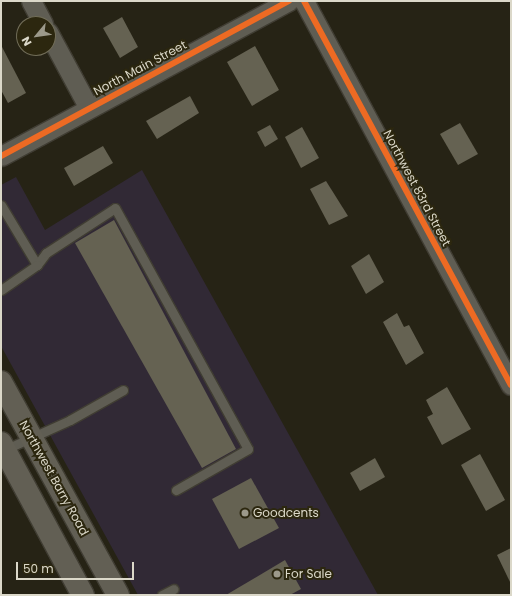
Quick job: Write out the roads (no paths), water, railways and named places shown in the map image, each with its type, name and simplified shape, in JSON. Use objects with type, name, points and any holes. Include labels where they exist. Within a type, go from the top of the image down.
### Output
[{"type":"main road","name":"Northwest Barry Road","points":[[1,382],[118,595]]},
{"type":"main road","points":[[2,448],[82,595]]},
{"type":"street","points":[[31,1],[39,16]]},
{"type":"street","name":"North Main Street","points":[[1,156],[289,1]]},
{"type":"street","name":"Northwest 83rd Street","points":[[304,1],[511,385]]},
{"type":"street","points":[[56,47],[89,108]]},
{"type":"lane","points":[[1,205],[37,265]]},
{"type":"lane","points":[[1,290],[37,265],[46,253],[115,208],[248,450],[176,490]]},
{"type":"lane","points":[[2,448],[32,437],[70,420],[122,390]]},
{"type":"lane","points":[[162,595],[174,589]]},
{"type":"place","name":"Goodcents","points":[[245,513]]},
{"type":"place","name":"For Sale","points":[[277,574]]}]
